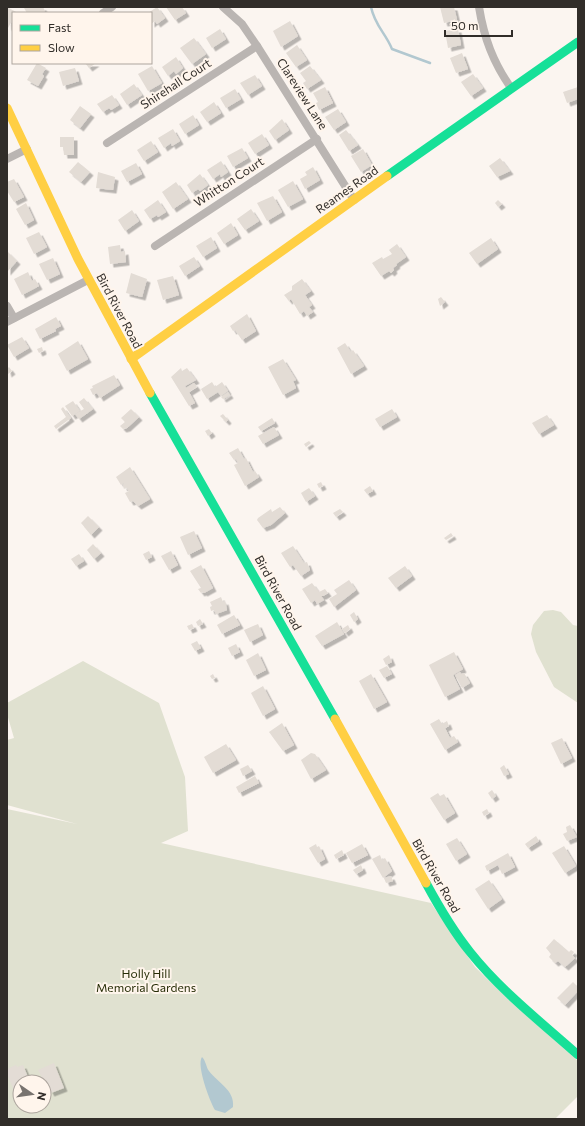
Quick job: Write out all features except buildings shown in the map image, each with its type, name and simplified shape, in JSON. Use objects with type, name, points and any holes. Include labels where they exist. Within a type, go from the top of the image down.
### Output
[{"type":"street","name":"Clareview Lane","points":[[223,7],[242,24],[257,46],[317,139],[354,200]]},
{"type":"street","points":[[479,7],[487,44],[494,62],[510,88]]},
{"type":"street","name":"Reames Road","points":[[131,358],[510,88],[578,42]]},
{"type":"street","name":"Shirehall Court","points":[[107,143],[257,46]]},
{"type":"street","name":"Bird River Road","points":[[7,108],[88,280],[262,588],[394,828],[453,930],[472,955],[500,984],[578,1055]]},
{"type":"street","name":"Whitton Court","points":[[155,246],[317,139]]},
{"type":"street","points":[[7,159],[27,150]]},
{"type":"street","points":[[7,306],[10,320],[88,280]]},
{"type":"green space","points":[[553,610],[561,612],[573,625],[578,626],[578,703],[554,687],[536,652],[531,634],[533,625],[544,611]]},
{"type":"green space","name":"Holly Hill Memorial Gardens","points":[[83,661],[159,703],[185,777],[188,831],[161,843],[431,903],[475,967],[512,1003],[578,1061],[578,1096],[555,1119],[7,1119],[7,809],[77,824],[7,805],[7,740],[14,738],[7,714],[7,703]]},
{"type":"water","points":[[202,1057],[209,1071],[229,1091],[233,1101],[233,1107],[225,1113],[215,1110],[210,1099],[202,1075]]},
{"type":"waterway","points":[[371,7],[375,19],[392,49],[430,63]]},
{"type":"traffic: fast","points":[[387,176],[578,42]]},
{"type":"traffic: fast","points":[[150,393],[335,719]]},
{"type":"traffic: fast","points":[[426,883],[452,927],[482,966],[522,1006],[578,1055]]},
{"type":"traffic: slow","points":[[7,108],[78,259],[150,393]]},
{"type":"traffic: slow","points":[[131,359],[387,176]]},
{"type":"traffic: slow","points":[[335,719],[426,883]]}]
